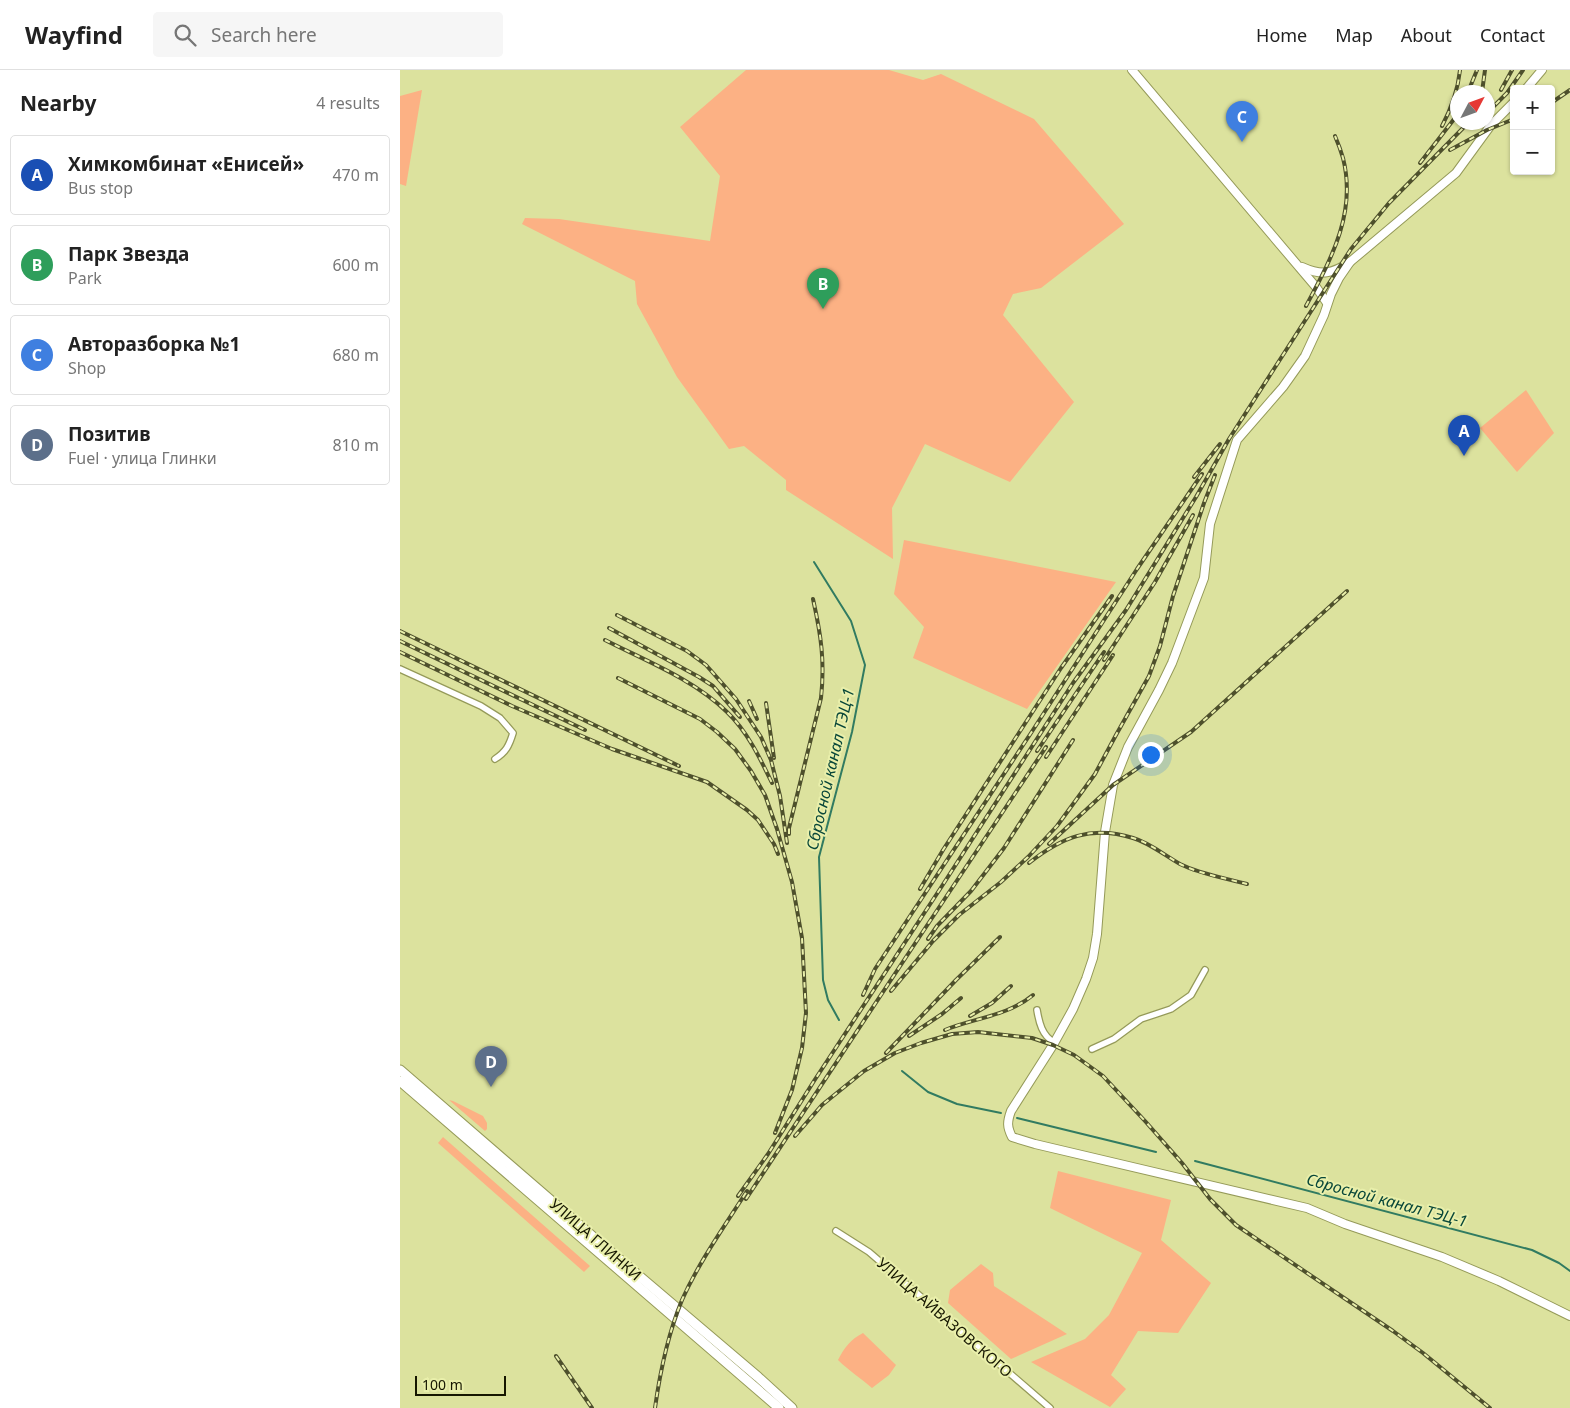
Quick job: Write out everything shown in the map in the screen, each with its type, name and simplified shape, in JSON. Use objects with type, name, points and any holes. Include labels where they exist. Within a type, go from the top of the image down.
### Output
[{"type":"highway","name":"УЛИЦА ГЛИНКИ","points":[[400,1070],[480,1145]]},
{"type":"highway","name":"УЛИЦА ГЛИНКИ","points":[[400,1081],[480,1145],[657,1298],[792,1408]]},
{"type":"highway","name":"УЛИЦА ГЛИНКИ","points":[[706,1338],[779,1408]]},
{"type":"main road","points":[[1132,70],[1298,265],[1322,294],[1327,304]]},
{"type":"main road","points":[[1529,85],[1542,70]]},
{"type":"main road","points":[[1298,265],[1312,272],[1324,273],[1336,271],[1350,262],[1456,174],[1491,125],[1510,106]]},
{"type":"main road","points":[[1350,262],[1339,278],[1305,356],[1283,387],[1237,440],[1210,524],[1204,578],[1172,663],[1128,748],[1113,786],[1105,832],[1097,934],[1093,958],[1073,1009],[1011,1111],[1007,1121],[1008,1128],[1012,1137],[1079,1156],[1307,1208],[1345,1224],[1442,1257],[1570,1316]]},
{"type":"street","points":[[400,669],[481,706],[500,718],[512,733],[505,753],[495,759]]},
{"type":"street","points":[[1092,1049],[1114,1039],[1141,1019],[1178,1005],[1191,995],[1205,970]]},
{"type":"street","points":[[1037,1010],[1039,1024],[1049,1039],[1054,1042]]},
{"type":"street","name":"УЛИЦА АЙВАЗОВСКОГО","points":[[836,1231],[869,1252],[1050,1408]]},
{"type":"shaded area","points":[[746,70],[889,70],[923,80],[941,74],[1034,119],[1124,224],[1041,288],[1013,294],[1003,315],[1074,402],[1010,482],[925,444],[892,508],[893,559],[786,490],[786,480],[744,446],[729,449],[677,377],[637,304],[635,281],[522,224],[525,218],[559,219],[710,241],[720,176],[680,127]]},
{"type":"shaded area","points":[[422,90],[406,186],[400,184],[400,96]]},
{"type":"shaded area","points":[[1526,390],[1554,433],[1517,472],[1480,428]]},
{"type":"shaded area","points":[[904,540],[1116,582],[1027,709],[913,658],[924,627],[894,594]]},
{"type":"shaded area","points":[[449,1100],[483,1116],[487,1123],[487,1129],[485,1131]]},
{"type":"shaded area","points":[[443,1137],[590,1266],[584,1272],[438,1143]]},
{"type":"shaded area","points":[[1058,1171],[1171,1200],[1161,1240],[1211,1283],[1178,1333],[1138,1331],[1111,1375],[1126,1389],[1110,1407],[1031,1362],[1085,1339],[1109,1315],[1142,1253],[1050,1208]]},
{"type":"shaded area","points":[[981,1264],[993,1273],[994,1286],[1067,1334],[1011,1359],[948,1303],[950,1290]]},
{"type":"shaded area","points":[[863,1333],[896,1365],[889,1375],[872,1388],[838,1360],[848,1344]]},
{"type":"waterway","name":"Сбросной канал ТЭЦ-1","points":[[814,562],[851,621],[865,665],[852,732],[819,857],[823,980],[828,1000],[839,1020]]},
{"type":"waterway","name":"Сбросной канал ТЭЦ-1","points":[[902,1071],[928,1092],[957,1104],[1001,1113]]},
{"type":"waterway","name":"Сбросной канал ТЭЦ-1","points":[[1017,1118],[1156,1152]]},
{"type":"waterway","name":"Сбросной канал ТЭЦ-1","points":[[1195,1161],[1532,1250],[1559,1263],[1570,1271]]},
{"type":"railway","points":[[1442,126],[1454,99],[1460,70]]},
{"type":"railway","points":[[1471,85],[1477,70]]},
{"type":"railway","points":[[1483,85],[1485,70]]},
{"type":"railway","points":[[1501,90],[1512,70]]},
{"type":"railway","points":[[1495,105],[1507,93],[1523,70]]},
{"type":"railway","points":[[1555,100],[1570,90]]},
{"type":"railway","points":[[1450,150],[1487,130],[1510,121]]},
{"type":"railway","points":[[1420,163],[1450,124]]},
{"type":"railway","points":[[738,1196],[768,1154],[1073,683],[1126,610],[1196,497],[1229,439],[1351,249],[1389,203],[1461,130]]},
{"type":"railway","points":[[1306,306],[1332,253],[1344,217],[1347,198],[1346,178],[1343,158],[1335,136]]},
{"type":"railway","points":[[1194,477],[1220,444]]},
{"type":"railway","points":[[863,995],[875,969],[1137,569],[1202,474]]},
{"type":"railway","points":[[891,991],[933,941],[959,915],[1001,882],[1028,857],[1057,826],[1095,774],[1149,676],[1160,646],[1173,596],[1215,475]]},
{"type":"railway","points":[[1104,660],[1155,582],[1193,515]]},
{"type":"railway","points":[[1049,844],[1113,785],[1191,732],[1347,591]]},
{"type":"railway","points":[[920,889],[943,850],[1061,668],[1112,596]]},
{"type":"railway","points":[[789,834],[821,698],[822,648],[813,599]]},
{"type":"railway","points":[[617,615],[687,651],[706,665],[736,699],[761,737],[771,760],[780,796],[787,843]]},
{"type":"railway","points":[[609,628],[713,686],[740,717]]},
{"type":"railway","points":[[400,631],[679,766]]},
{"type":"railway","points":[[605,640],[684,680],[714,700],[734,719],[747,736],[772,783]]},
{"type":"railway","points":[[400,641],[585,730]]},
{"type":"railway","points":[[400,652],[512,706],[612,749],[707,782],[758,820],[774,844],[778,854]]},
{"type":"railway","points":[[1037,751],[1104,652]]},
{"type":"railway","points":[[1046,757],[1113,655]]},
{"type":"railway","points":[[618,678],[700,719],[735,749],[765,795],[777,829],[792,882],[802,938],[806,1013],[802,1048],[792,1090],[775,1133]]},
{"type":"railway","points":[[749,701],[757,719]]},
{"type":"railway","points":[[766,703],[774,758]]},
{"type":"railway","points":[[928,939],[937,926],[971,891],[1004,848],[1073,740]]},
{"type":"railway","points":[[746,1199],[1046,747]]},
{"type":"railway","points":[[1029,863],[1065,840],[1090,833],[1118,834],[1139,840],[1180,864],[1204,873],[1247,884]]},
{"type":"railway","points":[[886,1053],[1000,937]]},
{"type":"railway","points":[[970,1016],[992,1003],[1011,986]]},
{"type":"railway","points":[[945,1030],[1013,1008],[1033,995]]},
{"type":"railway","points":[[909,1036],[942,1014],[961,998]]},
{"type":"railway","points":[[795,1136],[822,1105],[864,1071],[895,1053],[921,1043],[952,1034],[978,1032],[1032,1038],[1053,1045],[1074,1055],[1103,1076],[1182,1163],[1210,1199],[1236,1225],[1393,1331],[1490,1408]]},
{"type":"railway","points":[[655,1408],[665,1353],[682,1300],[704,1258],[747,1191]]},
{"type":"railway","points":[[556,1356],[592,1408]]},
{"type":"place","name":"Авторазборка №1","points":[[1242,142]]},
{"type":"place","name":"Парк Звезда","points":[[823,309]]},
{"type":"place","name":"Химкомбинат «Енисей»","points":[[1464,456]]},
{"type":"place","name":"Позитив","points":[[491,1087]]}]
